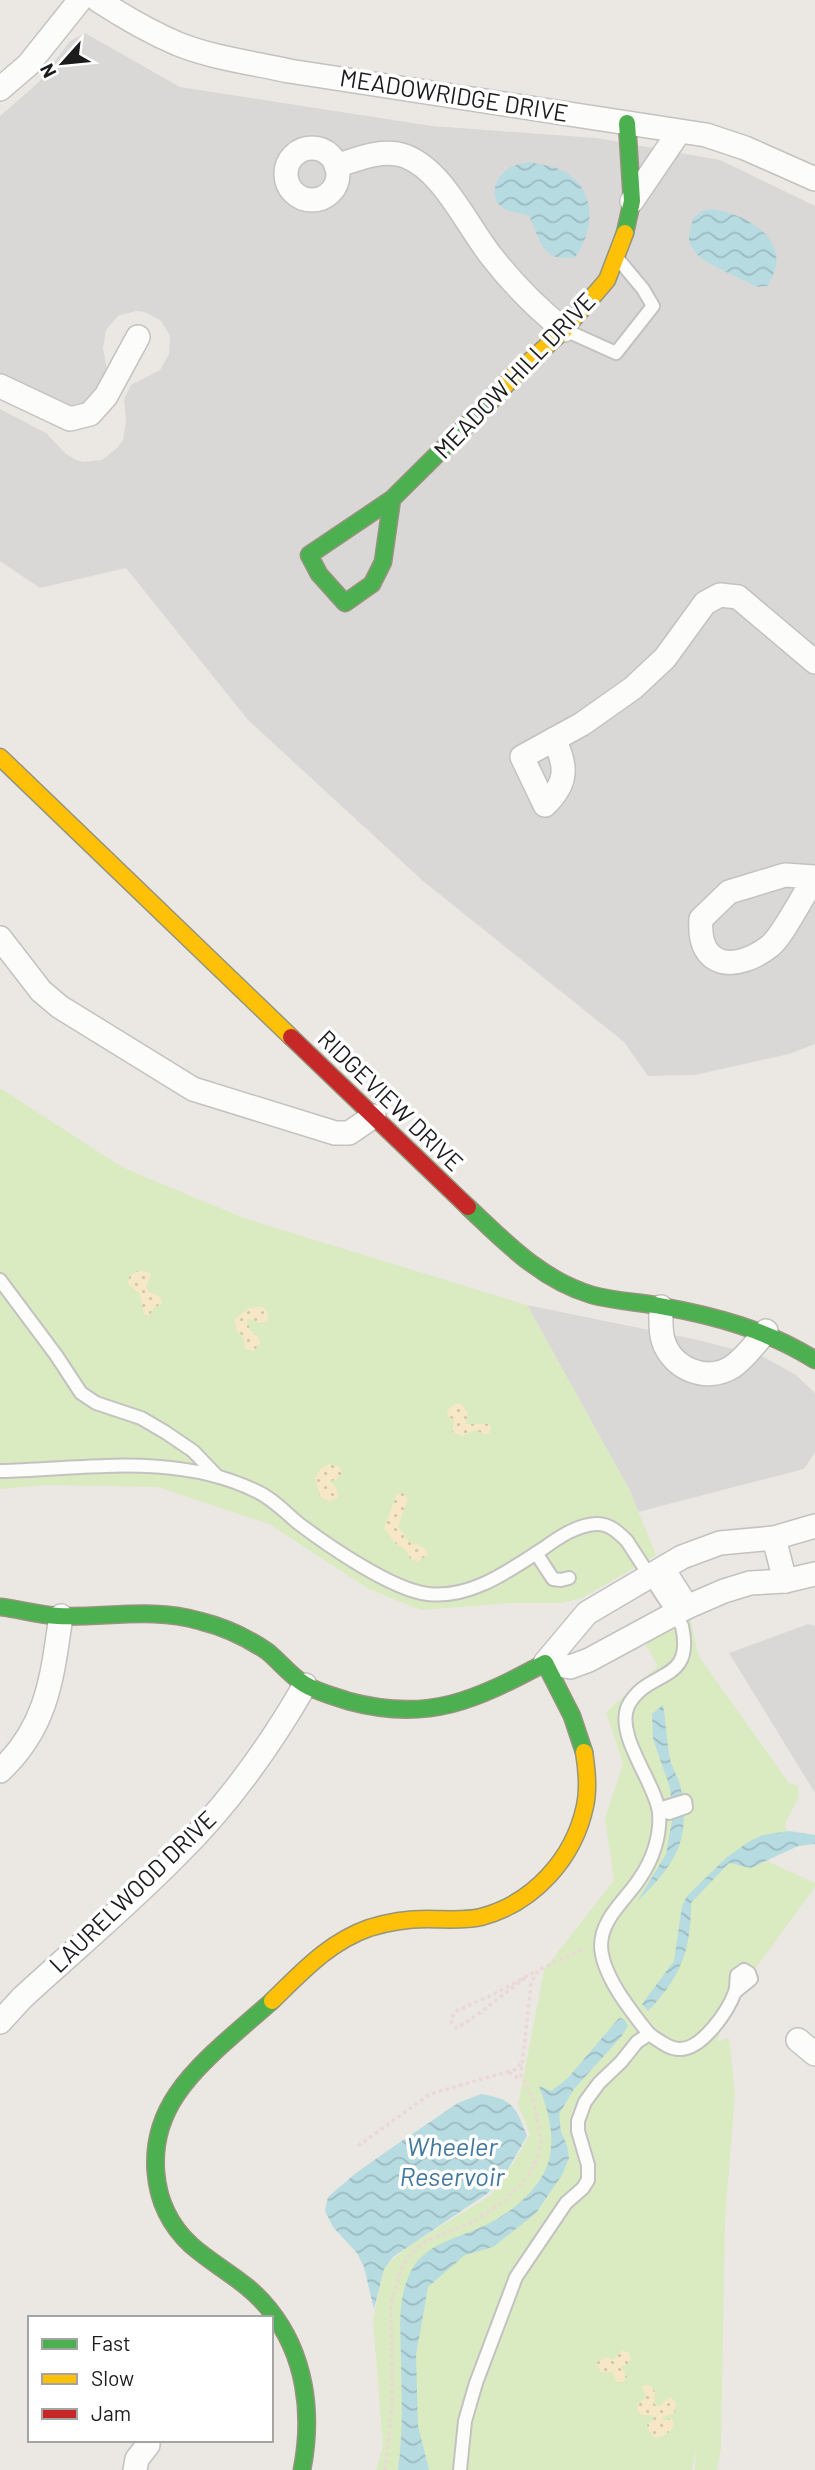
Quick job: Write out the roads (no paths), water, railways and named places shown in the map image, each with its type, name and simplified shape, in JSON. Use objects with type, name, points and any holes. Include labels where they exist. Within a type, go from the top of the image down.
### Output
[{"type":"street","points":[[0,89],[28,65],[80,0]]},
{"type":"street","name":"MEADOWRIDGE DRIVE","points":[[97,0],[131,22],[181,45],[236,60],[289,71],[706,135],[745,148],[815,179]]},
{"type":"street","name":"MEADOW HILL DRIVE","points":[[392,499],[383,562],[372,584],[345,603],[319,574],[309,555],[392,499],[475,419],[514,376],[564,330],[607,280],[626,230],[632,201],[627,123]]},
{"type":"street","name":"MEADOW HILL DRIVE","points":[[632,201],[679,132]]},
{"type":"street","points":[[336,166],[381,153],[404,156],[422,165],[437,178],[494,259],[523,293],[564,330]]},
{"type":"street","points":[[0,386],[70,419],[90,414],[106,396],[138,337]]},
{"type":"street","points":[[554,739],[633,688],[664,658],[705,603],[720,595],[738,597],[815,662]]},
{"type":"street","name":"RIDGEVIEW DRIVE","points":[[0,757],[497,1236],[537,1269],[556,1280],[593,1294],[711,1317],[766,1331],[815,1360]]},
{"type":"street","points":[[785,875],[815,877],[772,945],[747,960],[728,963],[713,959],[705,949],[699,937],[701,919],[729,892],[785,875]]},
{"type":"street","points":[[0,938],[41,990],[60,1007],[193,1089],[335,1133],[349,1133],[373,1116]]},
{"type":"street","points":[[661,1307],[662,1337],[668,1352],[677,1363],[704,1374],[719,1373],[733,1366],[766,1331]]},
{"type":"street","points":[[0,1607],[61,1616],[125,1611],[161,1612],[199,1620],[233,1633],[264,1650],[305,1685],[357,1704],[386,1710],[419,1711],[451,1706],[481,1696],[545,1662],[587,1613],[682,1557],[720,1543],[774,1538],[815,1526]]},
{"type":"street","points":[[774,1538],[785,1581]]},
{"type":"street","points":[[656,1572],[681,1611]]},
{"type":"street","points":[[545,1662],[570,1667],[589,1660],[681,1611],[750,1583],[785,1581],[815,1574]]},
{"type":"street","points":[[0,1771],[28,1738],[42,1712],[51,1684],[61,1616]]},
{"type":"street","points":[[302,2470],[309,2426],[307,2397],[301,2368],[290,2342],[277,2319],[255,2292],[198,2250],[183,2236],[168,2214],[158,2187],[154,2160],[157,2136],[165,2111],[191,2076],[328,1948],[376,1924],[401,1919],[454,1920],[481,1917],[519,1901],[551,1875],[568,1854],[579,1831],[588,1780],[584,1752],[575,1725],[545,1662]]},
{"type":"street","name":"LAURELWOOD DRIVE","points":[[0,2022],[22,1998],[177,1856],[205,1826],[230,1795],[305,1685]]},
{"type":"street","points":[[135,2470],[137,2459],[148,2445]]},
{"type":"lane","points":[[564,330],[616,353],[653,306],[616,256]]},
{"type":"lane","points":[[0,1280],[81,1393],[96,1403],[141,1419],[164,1432],[192,1451],[218,1476]]},
{"type":"lane","points":[[0,1471],[124,1465],[218,1476],[260,1493],[321,1539],[385,1578],[427,1594],[468,1589],[484,1584],[576,1528],[597,1523],[617,1531],[656,1572]]},
{"type":"lane","points":[[536,1553],[553,1579],[569,1578]]},
{"type":"lane","points":[[681,1611],[685,1655],[680,1662],[639,1692],[629,1706],[625,1719],[630,1740],[665,1810],[653,1853],[640,1878],[608,1919],[601,1947],[612,1980],[649,2034],[679,2049],[691,2046],[712,2031],[735,1992]]},
{"type":"lane","points":[[460,2470],[465,2421],[476,2383],[516,2277],[566,2203],[583,2188],[588,2179],[588,2165],[578,2132],[578,2121],[584,2102],[637,2042],[649,2034]]},
{"type":"water","points":[[529,162],[554,167],[567,173],[584,191],[588,201],[589,224],[575,257],[564,258],[549,253],[540,241],[529,216],[507,210],[496,200],[495,187],[501,175],[513,166]]},
{"type":"water","points":[[711,209],[744,219],[755,225],[772,242],[776,265],[768,286],[756,287],[718,268],[692,248],[689,240],[693,218],[702,211]]},
{"type":"water","points":[[663,1705],[670,1758],[681,1789],[684,1824],[677,1852],[670,1864],[637,1902],[666,1854],[673,1815],[670,1788],[653,1739],[652,1714]]},
{"type":"water","points":[[789,1831],[815,1835],[815,1844],[798,1846],[751,1868],[729,1863],[691,1903],[689,1935],[682,1962],[669,1986],[648,2011],[642,2004],[674,1961],[682,1906],[687,1896],[727,1857],[750,1841],[763,1835]]},
{"type":"water","points":[[619,2018],[624,2019],[628,2026],[574,2089],[559,2114],[569,2158],[562,2175],[536,2213],[493,2247],[465,2255],[428,2287],[416,2355],[418,2426],[429,2470],[398,2470],[402,2417],[400,2315],[412,2269],[433,2248],[503,2215],[536,2186],[549,2161],[551,2148],[551,2131],[539,2086],[551,2091],[567,2079]]},
{"type":"water","name":"Wheeler Reservoir","points":[[481,2094],[500,2099],[512,2106],[527,2136],[507,2171],[488,2193],[393,2257],[384,2269],[374,2309],[364,2267],[357,2253],[333,2227],[325,2211],[328,2197],[356,2173],[458,2103]]}]
